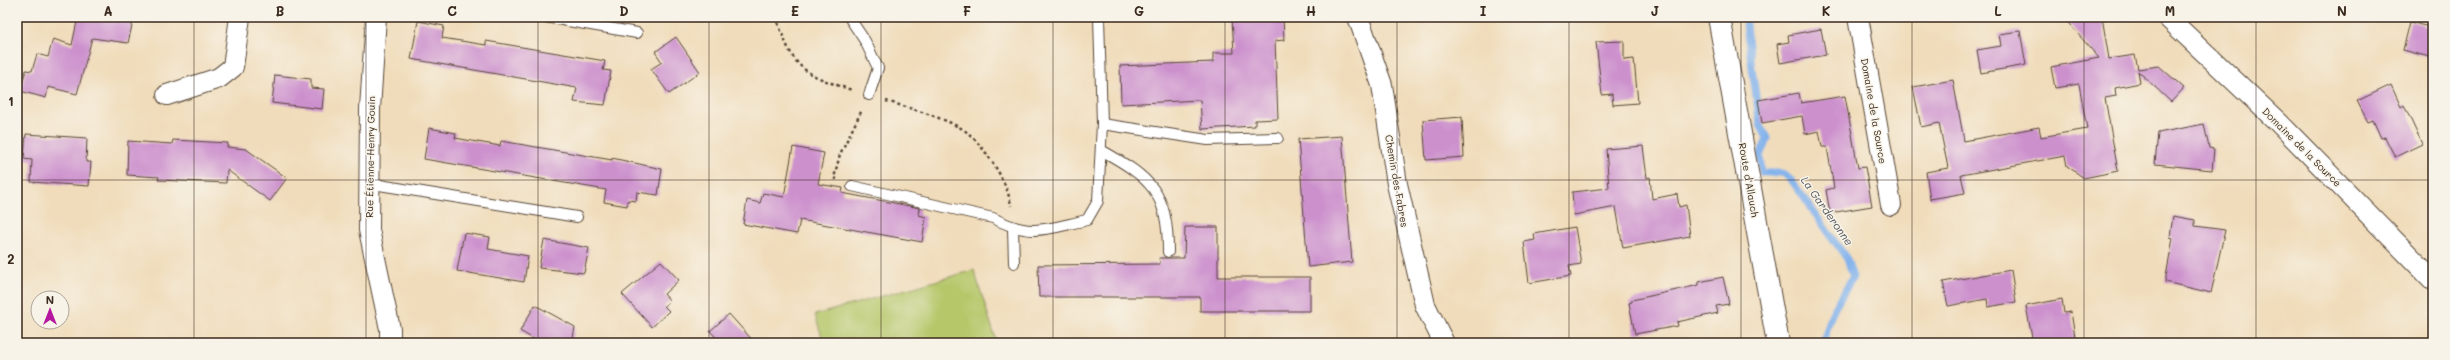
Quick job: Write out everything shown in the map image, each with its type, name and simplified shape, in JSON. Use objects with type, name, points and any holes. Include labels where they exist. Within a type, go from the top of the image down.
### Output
[{"type":"main road","name":"Route d'Allauch","points":[[1719,17],[1778,343]]},
{"type":"street","points":[[167,95],[219,78],[233,67],[240,17]]},
{"type":"street","name":"Rue Étienne-Henry Gouin","points":[[376,17],[367,183],[368,230],[390,329],[390,343]]},
{"type":"street","name":"Chemin des Fabres","points":[[1358,17],[1382,85],[1398,192],[1425,305],[1444,343]]},
{"type":"street","name":"Domaine de la Source","points":[[1858,17],[1890,205]]},
{"type":"street","name":"Domaine de la Source","points":[[2167,17],[2279,123],[2433,280]]},
{"type":"lane","points":[[545,17],[638,33]]},
{"type":"lane","points":[[849,17],[865,41],[878,68],[869,95]]},
{"type":"lane","points":[[852,186],[993,218],[1013,228],[1034,232],[1087,220],[1098,201],[1102,124],[1100,17]]},
{"type":"lane","points":[[1102,124],[1208,140],[1278,138]]},
{"type":"lane","points":[[1100,150],[1130,166],[1149,181],[1158,196],[1168,226],[1168,252]]},
{"type":"lane","points":[[367,183],[577,217]]},
{"type":"lane","points":[[1013,228],[1014,263]]},
{"type":"path","points":[[776,17],[787,50],[801,67],[816,78],[930,115],[968,132],[995,166],[1010,197],[1013,228]]},
{"type":"path","points":[[834,178],[840,154],[869,95]]},
{"type":"green space","points":[[974,270],[997,343],[824,343],[815,315]]},
{"type":"building","points":[[78,17],[134,17],[128,43],[92,38],[77,94],[48,87],[46,98],[20,91],[26,70],[32,71],[37,54],[48,57],[53,39],[72,45]]},
{"type":"building","points":[[1232,17],[1283,17],[1284,40],[1275,41],[1278,119],[1255,120],[1255,126],[1202,129],[1200,100],[1121,104],[1120,66],[1213,62],[1213,53],[1234,53]]},
{"type":"building","points":[[2063,17],[2102,17],[2109,59],[2135,55],[2138,69],[2159,66],[2184,88],[2171,102],[2138,71],[2140,83],[2115,88],[2116,96],[2105,98],[2118,171],[2084,178],[2067,166],[2065,156],[1961,175],[1965,193],[1930,199],[1926,172],[1948,168],[1939,123],[1921,127],[1913,87],[1953,80],[1964,141],[2039,127],[2041,137],[2087,129],[2079,84],[2055,88],[2051,67],[2099,58]]},
{"type":"building","points":[[418,21],[444,26],[442,38],[486,45],[486,41],[605,61],[603,70],[611,71],[605,105],[574,102],[577,88],[411,59]]},
{"type":"building","points":[[2410,22],[2433,28],[2433,58],[2403,50]]},
{"type":"building","points":[[1821,29],[1826,55],[1780,63],[1777,44],[1789,42],[1788,35]]},
{"type":"building","points":[[2020,31],[2026,65],[1981,73],[1977,50],[2001,46],[1999,34]]},
{"type":"building","points":[[676,37],[700,72],[669,94],[651,69],[662,62],[655,52]]},
{"type":"building","points":[[1624,41],[1624,60],[1634,59],[1638,103],[1613,105],[1612,94],[1602,95],[1596,42]]},
{"type":"building","points":[[275,75],[311,79],[311,88],[324,89],[322,109],[272,103]]},
{"type":"building","points":[[2391,85],[2401,107],[2404,105],[2422,144],[2395,157],[2385,137],[2381,138],[2373,120],[2368,122],[2357,101]]},
{"type":"building","points":[[1799,93],[1801,103],[1845,96],[1858,168],[1865,167],[1872,206],[1830,213],[1826,190],[1834,188],[1827,147],[1822,147],[1819,131],[1805,134],[1802,116],[1762,123],[1758,100]]},
{"type":"building","points":[[1462,117],[1464,157],[1426,160],[1423,120]]},
{"type":"building","points":[[2204,124],[2209,148],[2214,149],[2212,170],[2155,164],[2158,133]]},
{"type":"building","points":[[429,128],[456,133],[455,138],[500,146],[501,141],[612,160],[612,158],[662,169],[658,195],[637,192],[636,201],[628,200],[627,206],[604,202],[606,190],[424,159]]},
{"type":"building","points":[[26,134],[87,138],[86,162],[91,162],[89,186],[31,182],[32,160],[24,159]]},
{"type":"building","points":[[1342,136],[1352,262],[1308,267],[1298,139]]},
{"type":"building","points":[[173,140],[228,143],[227,147],[246,149],[287,178],[270,201],[227,170],[226,183],[158,180],[159,177],[127,175],[128,141],[172,144]]},
{"type":"building","points":[[1643,146],[1647,178],[1650,177],[1652,199],[1677,194],[1679,207],[1686,205],[1690,236],[1623,248],[1616,207],[1574,215],[1572,192],[1609,188],[1606,149]]},
{"type":"building","points":[[793,147],[824,153],[818,184],[843,188],[842,193],[920,208],[919,215],[926,217],[922,242],[800,220],[797,234],[743,224],[747,200],[760,203],[763,193],[784,197]]},
{"type":"building","points":[[2173,216],[2195,220],[2195,226],[2225,230],[2211,293],[2165,282],[2173,238],[2170,237]]},
{"type":"building","points":[[1185,227],[1218,227],[1218,277],[1310,277],[1310,311],[1200,311],[1200,297],[1039,297],[1038,265],[1160,264],[1159,258],[1184,258]]},
{"type":"building","points":[[1575,227],[1581,264],[1569,266],[1571,276],[1529,283],[1524,242],[1535,240],[1534,234]]},
{"type":"building","points":[[464,233],[490,237],[488,249],[528,256],[524,282],[457,271]]},
{"type":"building","points":[[544,240],[589,248],[584,273],[539,268]]},
{"type":"building","points":[[661,261],[679,280],[664,294],[670,301],[664,306],[669,311],[652,327],[622,294]]},
{"type":"building","points":[[2011,270],[2016,302],[1988,307],[1987,299],[1948,306],[1943,282]]},
{"type":"building","points":[[1723,277],[1729,304],[1716,306],[1718,313],[1677,322],[1678,326],[1635,334],[1629,303],[1632,302],[1632,300],[1699,285],[1699,282]]},
{"type":"building","points":[[2062,299],[2064,313],[2071,312],[2076,343],[2033,343],[2026,306]]},
{"type":"building","points":[[535,305],[575,327],[572,343],[540,343],[520,331]]},
{"type":"building","points":[[729,314],[755,343],[721,343],[710,331]]},
{"type":"waterway","name":"La Garderonne","points":[[1745,17],[1760,125],[1767,138],[1760,156],[1762,173],[1783,173],[1792,181],[1847,259],[1853,277],[1832,313],[1823,343]]}]
